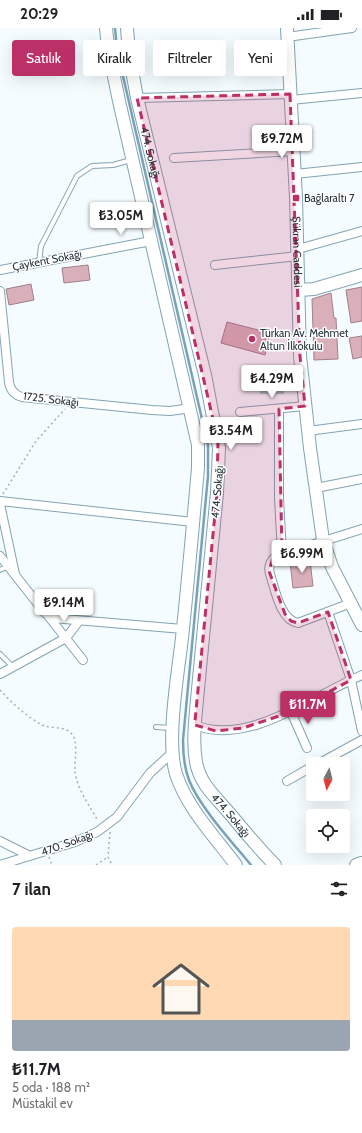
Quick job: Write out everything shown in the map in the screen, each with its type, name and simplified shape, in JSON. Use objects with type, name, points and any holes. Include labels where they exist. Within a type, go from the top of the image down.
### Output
[{"type":"street","name":"474. Sokağı","points":[[106,28],[108,47],[128,99],[205,375],[219,448],[217,493],[195,725],[195,756],[201,777],[210,793],[230,814],[258,848],[275,865]]},
{"type":"street","name":"474. Sokağı","points":[[127,28],[128,99],[133,160],[191,408],[198,456],[173,752],[176,772],[187,797],[236,865]]},
{"type":"street","points":[[287,33],[352,28]]},
{"type":"street","name":"Şükran Caddesi","points":[[287,33],[294,151],[299,290],[314,289],[362,275]]},
{"type":"street","points":[[128,99],[291,97],[308,100],[362,93]]},
{"type":"street","points":[[174,158],[294,151]]},
{"type":"street","points":[[294,174],[362,167]]},
{"type":"street","points":[[215,265],[298,253],[362,231]]},
{"type":"street","name":"Çaykent Sokağı","points":[[0,270],[94,251],[151,242]]},
{"type":"street","points":[[299,290],[300,356],[308,431],[323,540],[332,567],[362,625]]},
{"type":"street","name":"1725. Sokağı","points":[[0,291],[9,382],[12,391],[22,397],[161,411],[191,408]]},
{"type":"street","points":[[240,412],[305,406]]},
{"type":"street","points":[[279,409],[279,498],[282,554]]},
{"type":"street","points":[[308,431],[362,424]]},
{"type":"street","points":[[316,488],[362,478]]},
{"type":"street","points":[[16,577],[0,502],[193,522]]},
{"type":"street","points":[[351,603],[298,623],[291,621],[286,616],[269,571],[273,558],[323,540],[362,529]]},
{"type":"street","points":[[0,556],[83,660]]},
{"type":"street","points":[[328,612],[351,680],[362,730]]},
{"type":"street","points":[[49,616],[55,619],[183,629]]},
{"type":"street","points":[[0,674],[12,666],[66,638],[79,621]]},
{"type":"street","points":[[195,725],[209,730],[230,731],[243,728],[291,712],[362,675]]},
{"type":"street","points":[[291,712],[307,748]]},
{"type":"street","points":[[331,757],[362,740]]},
{"type":"street","name":"470. Sokağı","points":[[0,865],[14,863],[30,856],[82,840],[102,829],[111,822],[150,773],[173,752]]},
{"type":"street","points":[[287,780],[306,770]]},
{"type":"street","points":[[0,841],[30,856]]},
{"type":"lane","points":[[40,262],[41,246],[77,176],[92,166],[113,165],[133,160]]},
{"type":"lane","points":[[0,570],[8,566]]},
{"type":"lane","points":[[0,654],[12,666]]},
{"type":"lane","points":[[156,727],[174,728]]},
{"type":"path","points":[[0,502],[36,441],[52,422],[73,402]]},
{"type":"path","points":[[0,690],[13,704],[38,723],[49,727],[67,730],[72,734],[75,741],[75,774],[78,784],[102,829]]},
{"type":"path","points":[[111,822],[108,857],[112,865]]},
{"type":"path","points":[[96,865],[108,857]]},
{"type":"highlighted area","points":[[290,94],[300,356],[305,406],[279,409],[282,553],[273,558],[269,571],[285,614],[291,621],[298,623],[328,612],[351,680],[291,712],[243,728],[216,731],[195,725],[195,721],[217,493],[218,440],[137,98]]},
{"type":"shaded area","points":[[284,379],[284,394],[260,394],[259,380]]},
{"type":"building","points":[[88,265],[90,280],[64,283],[62,268]]},
{"type":"building","points":[[31,284],[34,300],[9,305],[6,289]]},
{"type":"building","points":[[362,287],[362,321],[351,323],[346,290]]},
{"type":"building","points":[[331,293],[334,318],[336,318],[338,359],[314,360],[312,299]]},
{"type":"building","points":[[227,322],[270,333],[265,355],[221,343]]},
{"type":"building","points":[[362,336],[362,357],[353,359],[349,338]]},
{"type":"building","points":[[310,560],[313,586],[293,588],[290,562]]},
{"type":"waterway","points":[[115,28],[117,50],[208,445],[208,476],[183,740],[185,765],[189,780],[200,801],[251,865]]},
{"type":"place","name":"Bağlaraltı 7","points":[[296,198]]},
{"type":"place","name":"Türkan Av. Mehmet Altun İlkokulu","points":[[252,339]]}]
